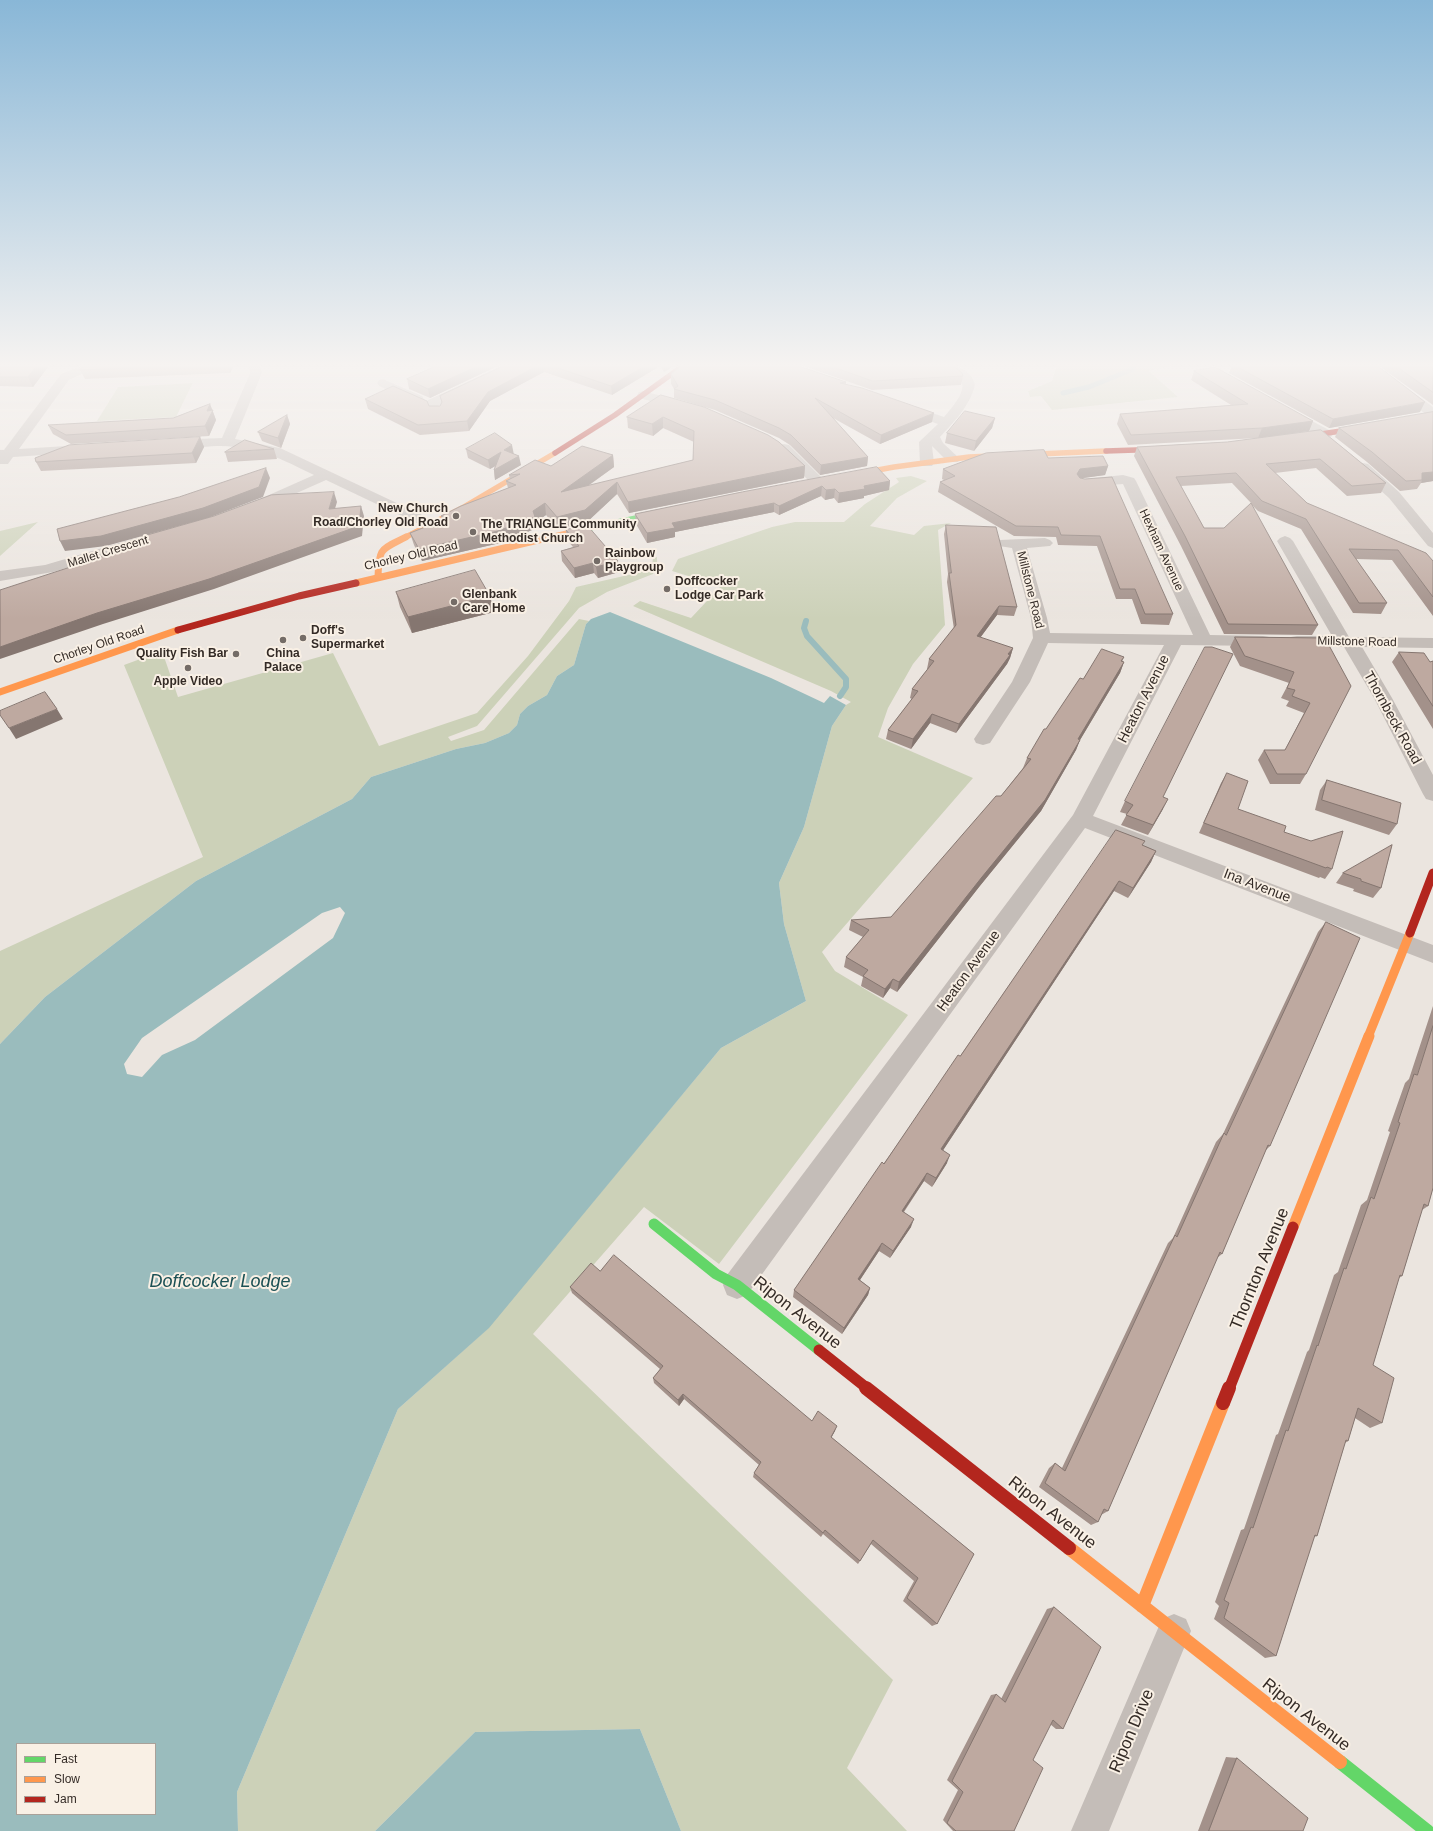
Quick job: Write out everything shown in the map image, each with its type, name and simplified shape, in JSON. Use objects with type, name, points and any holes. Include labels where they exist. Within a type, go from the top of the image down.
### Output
[{"type":"street","points":[[3,457],[10,448]]},
{"type":"street","points":[[3,457],[89,448]]},
{"type":"street","points":[[266,448],[275,451],[432,525]]},
{"type":"street","points":[[378,576],[380,552],[490,493],[561,448]]},
{"type":"street","points":[[783,448],[817,481]]},
{"type":"street","points":[[925,448],[927,463]]},
{"type":"street","points":[[942,448],[953,459]]},
{"type":"street","points":[[845,476],[953,459],[1176,449]]},
{"type":"street","points":[[1350,457],[1394,495],[1433,543]]},
{"type":"street","points":[[245,510],[326,475]]},
{"type":"street","name":"Hexham Avenue","points":[[1082,483],[1123,480],[1128,481],[1204,640]]},
{"type":"street","name":"Chorley Old Road","points":[[0,692],[185,628],[299,596],[378,576],[594,527],[677,510]]},
{"type":"street","name":"Mallet Crescent","points":[[0,576],[24,574],[47,569],[182,530]]},
{"type":"street","name":"Thornbeck Road","points":[[1285,542],[1383,698],[1433,794]]},
{"type":"street","name":"Millstone Road","points":[[983,739],[986,720],[1029,668],[1042,638],[1039,618],[1011,543],[1045,543]]},
{"type":"street","name":"Millstone Road","points":[[1042,638],[1433,643]]},
{"type":"street","name":"Heaton Avenue","points":[[737,1286],[1081,819],[1175,640]]},
{"type":"street","name":"Ina Avenue","points":[[1081,819],[1433,954]]},
{"type":"street","points":[[1406,944],[1433,873]]},
{"type":"street","name":"Thornton Avenue","points":[[1142,1606],[1406,944]]},
{"type":"street","name":"Ripon Avenue","points":[[654,1224],[716,1274],[737,1286],[1427,1831]]},
{"type":"street","name":"Ripon Drive","points":[[1090,1831],[1174,1631]]},
{"type":"green space","points":[[911,476],[927,481],[897,498],[870,526],[914,535],[924,526],[951,523],[938,530],[945,625],[913,664],[888,708],[878,737],[973,778],[822,952],[835,971],[908,1015],[719,1264],[644,1207],[533,1334],[893,1680],[847,1768],[907,1831],[681,1831],[640,1729],[475,1732],[375,1831],[238,1831],[237,1792],[398,1409],[485,1331],[721,1048],[806,1001],[784,924],[779,883],[804,827],[832,726],[846,705],[851,702],[831,691],[633,606],[640,601],[691,618],[721,586],[672,571],[678,559],[772,527],[795,522],[844,522],[865,504],[899,482],[896,478]]},
{"type":"green space","points":[[38,522],[0,556],[0,531]]},
{"type":"green space","points":[[657,557],[657,568],[653,574],[607,592],[579,608],[477,726],[448,737],[451,741],[484,730],[579,619],[589,621],[586,624],[574,665],[557,676],[547,695],[528,706],[520,714],[517,725],[509,733],[485,743],[456,749],[371,777],[352,799],[196,881],[45,997],[0,1044],[0,951],[203,857],[124,665],[162,651],[178,697],[333,653],[379,746],[477,713],[528,656],[569,601],[576,587],[641,572],[652,565],[653,558]]},
{"type":"water","name":"Doffcocker Lodge","points":[[610,612],[771,678],[824,703],[830,696],[846,705],[832,726],[804,827],[779,883],[784,924],[806,1001],[721,1048],[489,1328],[398,1409],[237,1792],[238,1831],[0,1831],[0,1044],[45,997],[196,881],[352,799],[371,777],[456,749],[485,743],[509,733],[517,725],[520,714],[528,706],[547,695],[557,676],[574,665],[586,624],[591,619]],"holes":[[[340,907],[345,913],[333,938],[195,1040],[162,1055],[142,1077],[127,1074],[124,1064],[142,1038],[322,913]]]},
{"type":"water","points":[[640,1729],[681,1831],[375,1831],[475,1732]]},
{"type":"building","points":[[60,448],[194,448],[192,453],[36,462],[35,458]]},
{"type":"building","points":[[231,448],[274,449],[225,452]]},
{"type":"building","points":[[506,448],[504,450],[519,456],[494,470],[501,452],[488,460],[466,449]]},
{"type":"building","points":[[578,448],[590,448],[613,455],[561,492],[693,460],[693,448],[786,448],[805,466],[628,502],[617,482],[585,510],[557,517],[545,503],[533,511],[535,517],[498,531],[419,549],[410,533],[446,519],[441,516],[461,506],[516,485],[506,481],[520,474],[509,475],[535,460],[551,466]]},
{"type":"building","points":[[804,448],[860,448],[868,457],[821,465]]},
{"type":"building","points":[[1138,448],[1344,448],[1386,483],[1352,486],[1320,459],[1266,464],[1307,503],[1426,553],[1433,561],[1433,597],[1398,550],[1349,549],[1387,603],[1359,603],[1306,519],[1262,501],[1236,473],[1176,477],[1204,528],[1224,528],[1251,503],[1318,625],[1228,624],[1185,536]]},
{"type":"building","points":[[1367,448],[1433,448],[1433,472],[1422,473],[1422,480],[1406,481]]},
{"type":"building","points":[[1044,450],[1048,458],[1103,456],[1108,466],[1080,469],[1077,474],[1080,478],[1085,479],[1112,477],[1173,614],[1145,614],[1135,589],[1120,589],[1100,536],[1061,535],[1058,527],[1016,526],[940,482],[955,476],[943,469],[986,453]]},
{"type":"building","points":[[877,467],[890,481],[864,486],[865,489],[839,493],[835,489],[826,490],[822,486],[779,506],[774,503],[672,523],[675,528],[647,533],[635,514],[742,492]]},
{"type":"building","points":[[266,468],[259,487],[203,508],[101,536],[60,541],[57,529],[179,497]]},
{"type":"building","points":[[334,492],[329,509],[361,506],[359,526],[209,579],[97,613],[0,647],[0,590],[141,544],[140,537],[214,516],[271,495]]},
{"type":"building","points":[[587,525],[618,561],[596,567],[593,563],[574,568],[561,551],[579,546],[566,530]]},
{"type":"building","points":[[946,525],[996,527],[1017,607],[999,606],[977,636],[1013,648],[1008,654],[1010,655],[959,724],[932,714],[913,739],[888,730],[918,691],[912,689],[934,661],[929,659],[956,625],[949,573],[951,573]]},
{"type":"building","points":[[475,570],[490,596],[408,617],[396,592]]},
{"type":"building","points":[[1235,637],[1325,638],[1351,686],[1306,774],[1277,774],[1264,750],[1285,750],[1310,703],[1292,696],[1295,690],[1287,688],[1294,672],[1245,656]]},
{"type":"building","points":[[1205,647],[1212,647],[1233,654],[1163,797],[1168,799],[1153,825],[1126,815],[1133,805],[1125,801]]},
{"type":"building","points":[[1102,649],[1124,657],[1121,661],[1124,662],[1078,739],[1080,740],[1045,800],[899,982],[893,979],[885,989],[863,976],[868,970],[846,957],[869,930],[851,920],[891,917],[996,796],[1001,796],[1031,759],[1027,758],[1044,729],[1046,729],[1080,678],[1083,679]]},
{"type":"building","points":[[1399,652],[1424,653],[1430,662],[1433,661],[1433,706]]},
{"type":"building","points":[[45,692],[57,709],[9,728],[0,715],[0,711]]},
{"type":"building","points":[[1227,773],[1248,781],[1238,809],[1286,826],[1284,832],[1311,841],[1343,831],[1332,869],[1204,823]]},
{"type":"building","points":[[1327,780],[1401,803],[1397,824],[1322,800]]},
{"type":"building","points":[[1116,830],[1145,841],[1142,845],[1156,851],[1133,888],[1119,881],[941,1149],[950,1155],[936,1178],[927,1173],[902,1211],[914,1219],[893,1251],[882,1243],[858,1279],[870,1288],[844,1328],[794,1290],[882,1162],[884,1164],[958,1055],[960,1056]]},
{"type":"building","points":[[1392,845],[1381,888],[1343,873]]},
{"type":"building","points":[[1326,922],[1360,938],[1270,1146],[1268,1145],[1222,1254],[1220,1252],[1108,1511],[1104,1509],[1098,1522],[1045,1483],[1055,1463],[1065,1471],[1175,1235],[1177,1237],[1224,1133],[1226,1135]]},
{"type":"building","points":[[1433,1026],[1433,1188],[1428,1206],[1424,1204],[1402,1276],[1400,1275],[1373,1365],[1394,1378],[1382,1423],[1358,1408],[1348,1441],[1346,1440],[1317,1536],[1315,1535],[1276,1656],[1224,1618],[1229,1603],[1224,1600],[1251,1527],[1253,1528],[1286,1430],[1288,1431],[1317,1345],[1318,1346],[1344,1268],[1346,1269],[1371,1197],[1374,1199],[1400,1123],[1398,1122],[1414,1074],[1417,1075]]},
{"type":"building","points":[[614,1255],[812,1421],[818,1411],[837,1426],[831,1437],[974,1554],[937,1624],[907,1598],[918,1578],[873,1540],[860,1561],[825,1530],[823,1533],[754,1473],[761,1462],[683,1394],[678,1400],[653,1378],[663,1366],[570,1287],[591,1263],[600,1271]]},
{"type":"building","points":[[1054,1607],[1101,1647],[1063,1729],[1053,1720],[1033,1760],[1043,1768],[1014,1831],[956,1831],[947,1823],[963,1792],[952,1781],[996,1694],[1005,1702]]},
{"type":"building","points":[[1237,1758],[1308,1818],[1303,1831],[1209,1831]]},
{"type":"waterway","points":[[806,621],[804,628],[807,636],[846,679],[846,687],[840,696]]},
{"type":"traffic: fast","points":[[585,529],[664,512]]},
{"type":"traffic: fast","points":[[654,1224],[716,1274],[737,1285],[819,1350]]},
{"type":"traffic: fast","points":[[1340,1762],[1427,1831]]},
{"type":"traffic: slow","points":[[851,475],[894,467],[969,457],[1106,451]]},
{"type":"traffic: slow","points":[[378,576],[379,555],[383,549],[462,508],[555,453]]},
{"type":"traffic: slow","points":[[356,583],[585,529]]},
{"type":"traffic: slow","points":[[0,692],[178,630]]},
{"type":"traffic: slow","points":[[1293,1227],[1410,933]]},
{"type":"traffic: slow","points":[[1142,1606],[1223,1403]]},
{"type":"traffic: slow","points":[[1069,1548],[1340,1762]]},
{"type":"traffic: jam","points":[[555,453],[562,448]]},
{"type":"traffic: jam","points":[[1106,451],[1165,449]]},
{"type":"traffic: jam","points":[[178,630],[299,596],[356,583]]},
{"type":"traffic: jam","points":[[1410,933],[1433,873]]},
{"type":"traffic: jam","points":[[1223,1403],[1293,1227]]},
{"type":"traffic: jam","points":[[819,1350],[1069,1548]]},
{"type":"place","name":"New Church Road/Chorley Old Road","points":[[456,516]]},
{"type":"place","name":"The TRIANGLE Community Methodist Church","points":[[473,532]]},
{"type":"place","name":"Rainbow Playgroup","points":[[597,561]]},
{"type":"place","name":"Doffcocker Lodge Car Park","points":[[667,589]]},
{"type":"place","name":"Glenbank Care Home","points":[[454,602]]},
{"type":"place","name":"Doff's Supermarket","points":[[303,638]]},
{"type":"place","name":"China Palace","points":[[283,640]]},
{"type":"place","name":"Quality Fish Bar","points":[[236,654]]},
{"type":"place","name":"Apple Video","points":[[188,668]]}]
